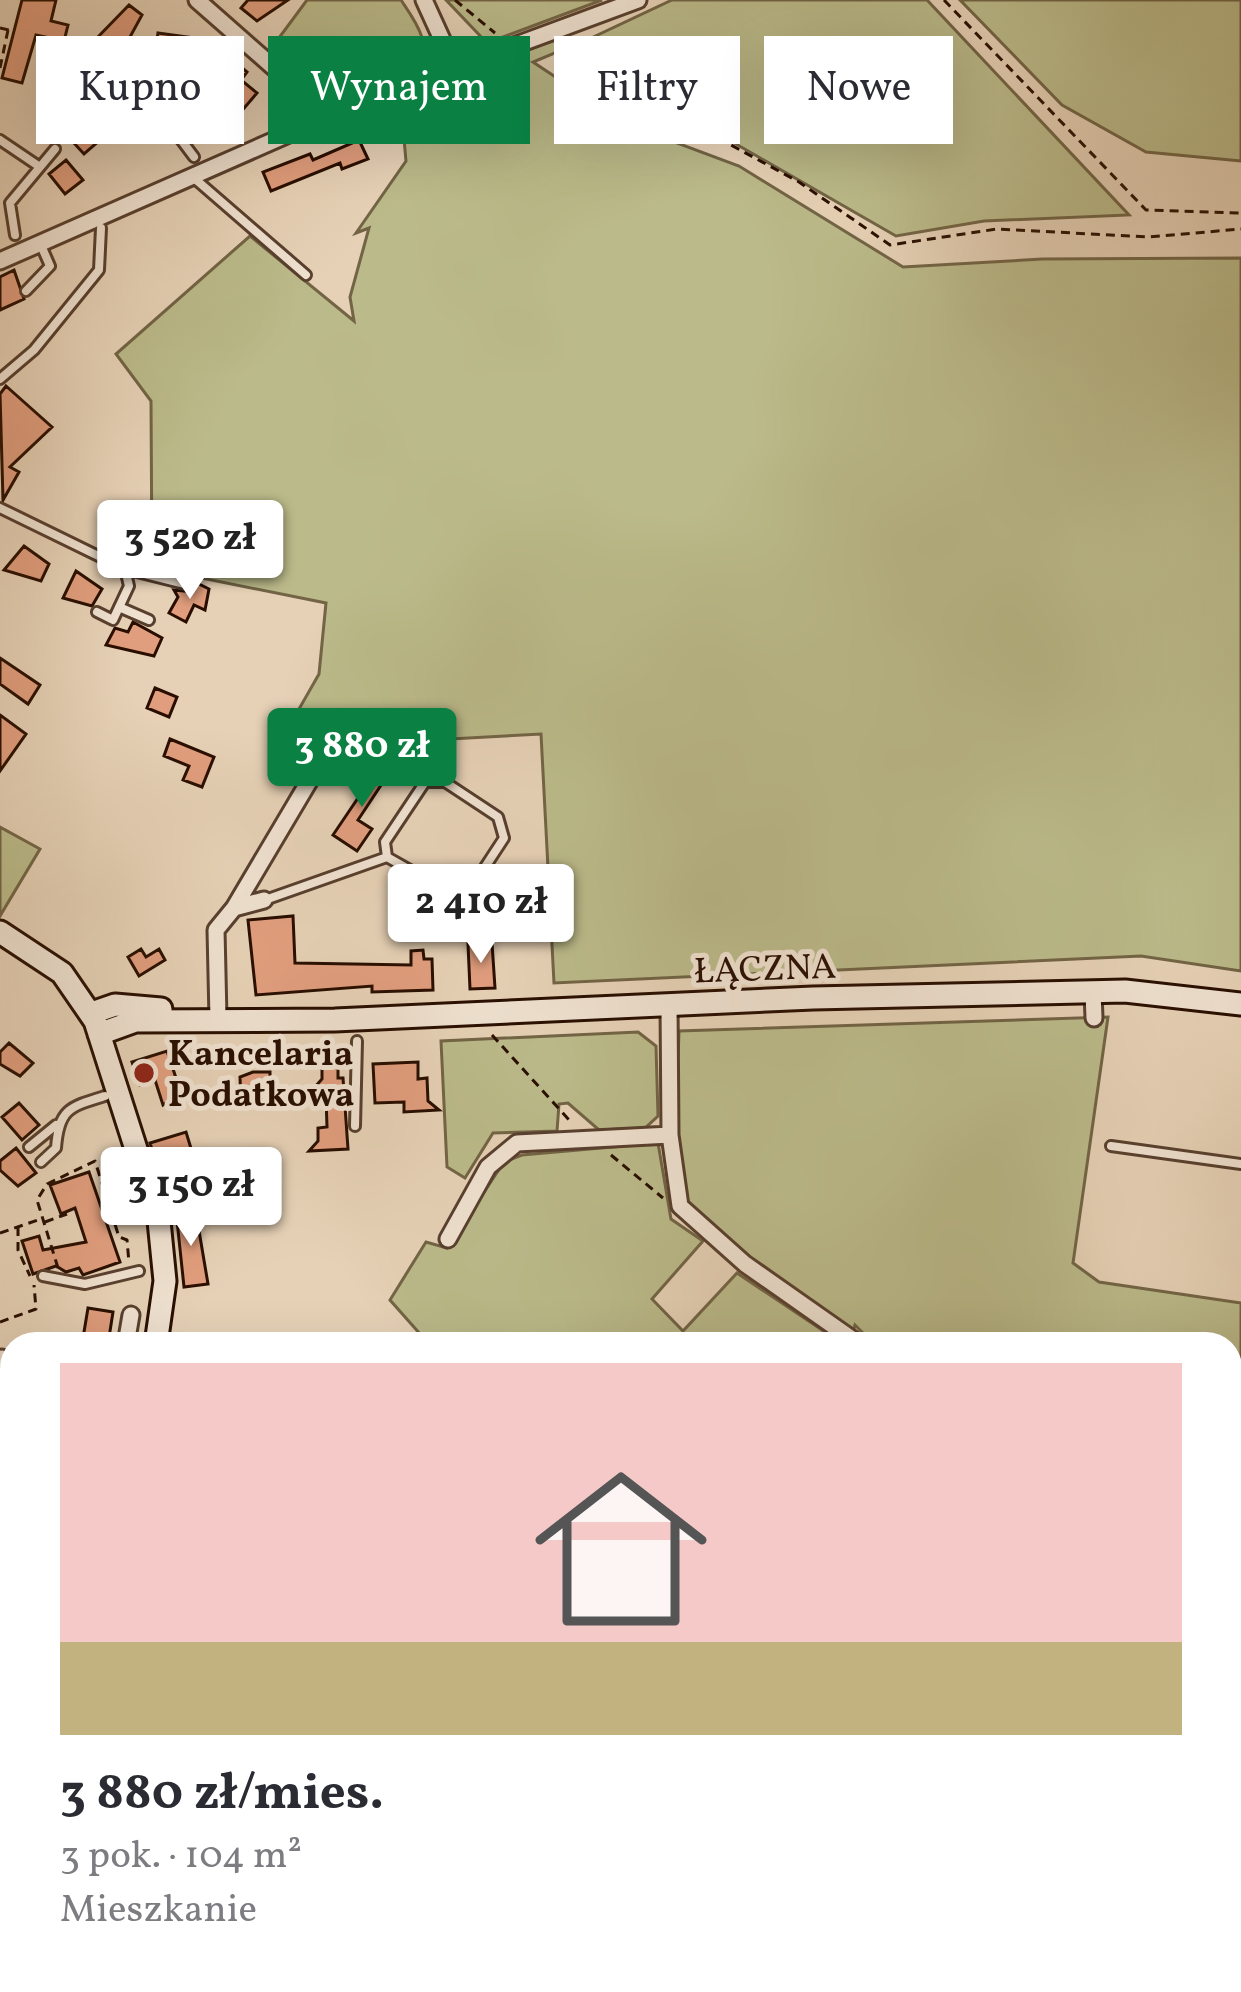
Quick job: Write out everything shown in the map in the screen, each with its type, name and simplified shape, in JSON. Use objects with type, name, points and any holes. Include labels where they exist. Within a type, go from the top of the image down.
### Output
[{"type":"street","points":[[197,0],[268,62]]},
{"type":"street","points":[[424,0],[440,36]]},
{"type":"street","points":[[530,41],[638,0]]},
{"type":"street","points":[[0,261],[193,165],[268,138]]},
{"type":"street","points":[[218,1018],[214,939],[220,921],[234,908],[326,751]]},
{"type":"street","points":[[234,908],[264,901]]},
{"type":"street","points":[[0,932],[62,973],[96,1024],[159,1221],[165,1281],[158,1332]]},
{"type":"street","points":[[1094,992],[1094,1018]]},
{"type":"street","name":"ŁĄCZNA","points":[[96,1024],[128,1005],[218,1018],[335,1020],[669,1004],[1094,992],[1158,993],[1241,1004]]},
{"type":"street","points":[[669,1004],[670,1135],[680,1206],[776,1288],[841,1332]]},
{"type":"street","points":[[448,1239],[488,1167],[517,1143],[670,1135]]},
{"type":"street","points":[[128,1332],[131,1316]]},
{"type":"lane","points":[[0,140],[37,165]]},
{"type":"lane","points":[[180,144],[193,165],[306,275]]},
{"type":"lane","points":[[15,236],[10,203],[55,148]]},
{"type":"lane","points":[[0,379],[34,350],[94,276],[101,262],[101,228]]},
{"type":"lane","points":[[26,291],[50,266],[39,242]]},
{"type":"lane","points":[[0,508],[124,569],[189,585]]},
{"type":"lane","points":[[97,612],[113,620],[129,586],[124,569]]},
{"type":"lane","points":[[119,607],[149,620]]},
{"type":"lane","points":[[396,754],[424,771],[425,782],[385,842],[388,856],[447,891],[470,890],[504,838],[498,817],[445,782],[425,782]]},
{"type":"lane","points":[[264,901],[388,856]]},
{"type":"lane","points":[[355,1126],[357,1041]]},
{"type":"lane","points":[[29,1147],[71,1108],[105,1096]]},
{"type":"lane","points":[[41,1162],[56,1148],[56,1125]]},
{"type":"lane","points":[[1111,1146],[1241,1164]]},
{"type":"lane","points":[[43,1276],[85,1284],[135,1271]]},
{"type":"path","points":[[455,0],[497,36]]},
{"type":"path","points":[[944,0],[1146,210],[1241,213]]},
{"type":"path","points":[[0,28],[11,31],[0,68]]},
{"type":"path","points":[[566,28],[584,65],[799,182],[890,245],[997,229],[1150,237],[1241,229]]},
{"type":"path","points":[[63,1282],[37,1200],[43,1188],[95,1161],[135,1271]]},
{"type":"path","points":[[0,1233],[67,1214]]},
{"type":"path","points":[[0,1322],[39,1306],[18,1250],[18,1227]]},
{"type":"shaded area","points":[[307,0],[401,0],[421,36],[280,36]]},
{"type":"shaded area","points":[[446,0],[602,0],[506,36],[480,36]]},
{"type":"shaded area","points":[[672,0],[927,0],[1129,215],[984,221],[896,236],[736,144],[740,144],[740,36],[596,36]]},
{"type":"shaded area","points":[[960,0],[1241,0],[1241,161],[1146,152],[1062,105]]},
{"type":"shaded area","points":[[554,40],[554,53],[533,62],[554,76],[554,144],[680,144],[739,166],[903,267],[1042,259],[1241,258],[1241,971],[1141,956],[554,983],[541,734],[357,744],[337,738],[299,709],[319,674],[326,603],[152,568],[151,401],[116,354],[250,236],[354,321],[350,297],[369,228],[356,233],[406,161],[404,144],[530,144],[530,49]]},
{"type":"shaded area","points":[[0,827],[40,849],[0,916]]},
{"type":"shaded area","points":[[1108,1017],[1073,1263],[1099,1282],[1241,1303],[1241,1332],[862,1332],[855,1325],[853,1332],[711,1230],[685,1199],[675,1137],[679,1031]]},
{"type":"shaded area","points":[[638,1032],[656,1046],[658,1116],[645,1128],[599,1130],[568,1103],[559,1104],[557,1131],[493,1133],[465,1178],[447,1167],[441,1041]]},
{"type":"shaded area","points":[[658,1143],[671,1219],[703,1241],[652,1299],[683,1331],[737,1273],[825,1332],[418,1332],[390,1300],[426,1242],[447,1248],[504,1162],[522,1155]]},
{"type":"building","points":[[22,0],[56,0],[51,21],[68,25],[65,36],[36,35],[22,83],[2,78]]},
{"type":"building","points":[[248,0],[288,0],[257,21],[241,8]]},
{"type":"building","points":[[129,5],[142,15],[131,36],[99,36]]},
{"type":"building","points":[[244,82],[257,93],[244,108]]},
{"type":"building","points":[[75,144],[96,144],[84,154]]},
{"type":"building","points":[[350,144],[361,144],[368,159],[342,169],[340,163],[271,191],[263,172],[310,154],[313,160]]},
{"type":"building","points":[[66,160],[83,180],[65,194],[49,174]]},
{"type":"building","points":[[14,270],[24,299],[0,310],[0,277]]},
{"type":"building","points":[[6,386],[52,427],[10,467],[19,472],[3,500],[0,394]]},
{"type":"building","points":[[24,546],[49,564],[41,581],[4,570]]},
{"type":"building","points":[[76,571],[102,589],[92,606],[63,598]]},
{"type":"building","points":[[197,583],[209,589],[205,610],[194,605],[186,622],[169,613],[178,597],[174,590],[192,592]]},
{"type":"building","points":[[133,622],[162,638],[154,656],[106,645],[115,628],[128,632]]},
{"type":"building","points":[[0,658],[40,685],[28,704],[0,684]]},
{"type":"building","points":[[155,688],[177,697],[169,717],[147,708]]},
{"type":"building","points":[[0,715],[26,734],[0,771]]},
{"type":"building","points":[[170,739],[214,757],[202,787],[183,780],[189,766],[164,756]]},
{"type":"building","points":[[385,758],[395,764],[358,820],[372,829],[357,851],[333,835]]},
{"type":"building","points":[[293,916],[295,963],[411,965],[411,951],[423,950],[424,959],[432,959],[433,990],[372,992],[372,986],[256,995],[248,920]]},
{"type":"building","points":[[492,943],[495,988],[470,989],[468,944]]},
{"type":"building","points":[[141,949],[146,957],[159,949],[165,960],[139,976],[128,957]]},
{"type":"building","points":[[9,1043],[33,1063],[20,1076],[0,1064],[0,1052]]},
{"type":"building","points":[[167,1051],[181,1093],[163,1105],[155,1080],[140,1085],[132,1062]]},
{"type":"building","points":[[418,1062],[418,1079],[427,1078],[428,1101],[439,1110],[404,1112],[404,1102],[375,1103],[373,1064]]},
{"type":"building","points":[[322,1063],[338,1063],[338,1078],[343,1078],[348,1149],[309,1151],[318,1141],[318,1128],[327,1127],[326,1097],[319,1097],[314,1088],[322,1079]]},
{"type":"building","points":[[270,1072],[270,1088],[262,1088],[263,1104],[241,1105],[240,1077]]},
{"type":"building","points":[[19,1103],[39,1125],[22,1140],[2,1117]]},
{"type":"building","points":[[186,1132],[193,1155],[157,1166],[150,1143]]},
{"type":"building","points":[[16,1148],[36,1173],[18,1186],[0,1170],[0,1161]]},
{"type":"building","points":[[89,1172],[120,1262],[83,1275],[79,1268],[66,1272],[56,1266],[33,1274],[22,1241],[39,1236],[43,1250],[86,1242],[75,1208],[61,1214],[50,1185]]},
{"type":"building","points":[[195,1207],[208,1284],[184,1287],[176,1211]]},
{"type":"building","points":[[88,1308],[113,1312],[110,1332],[84,1332]]},
{"type":"place","name":"Kancelaria Podatkowa","points":[[144,1073]]}]
